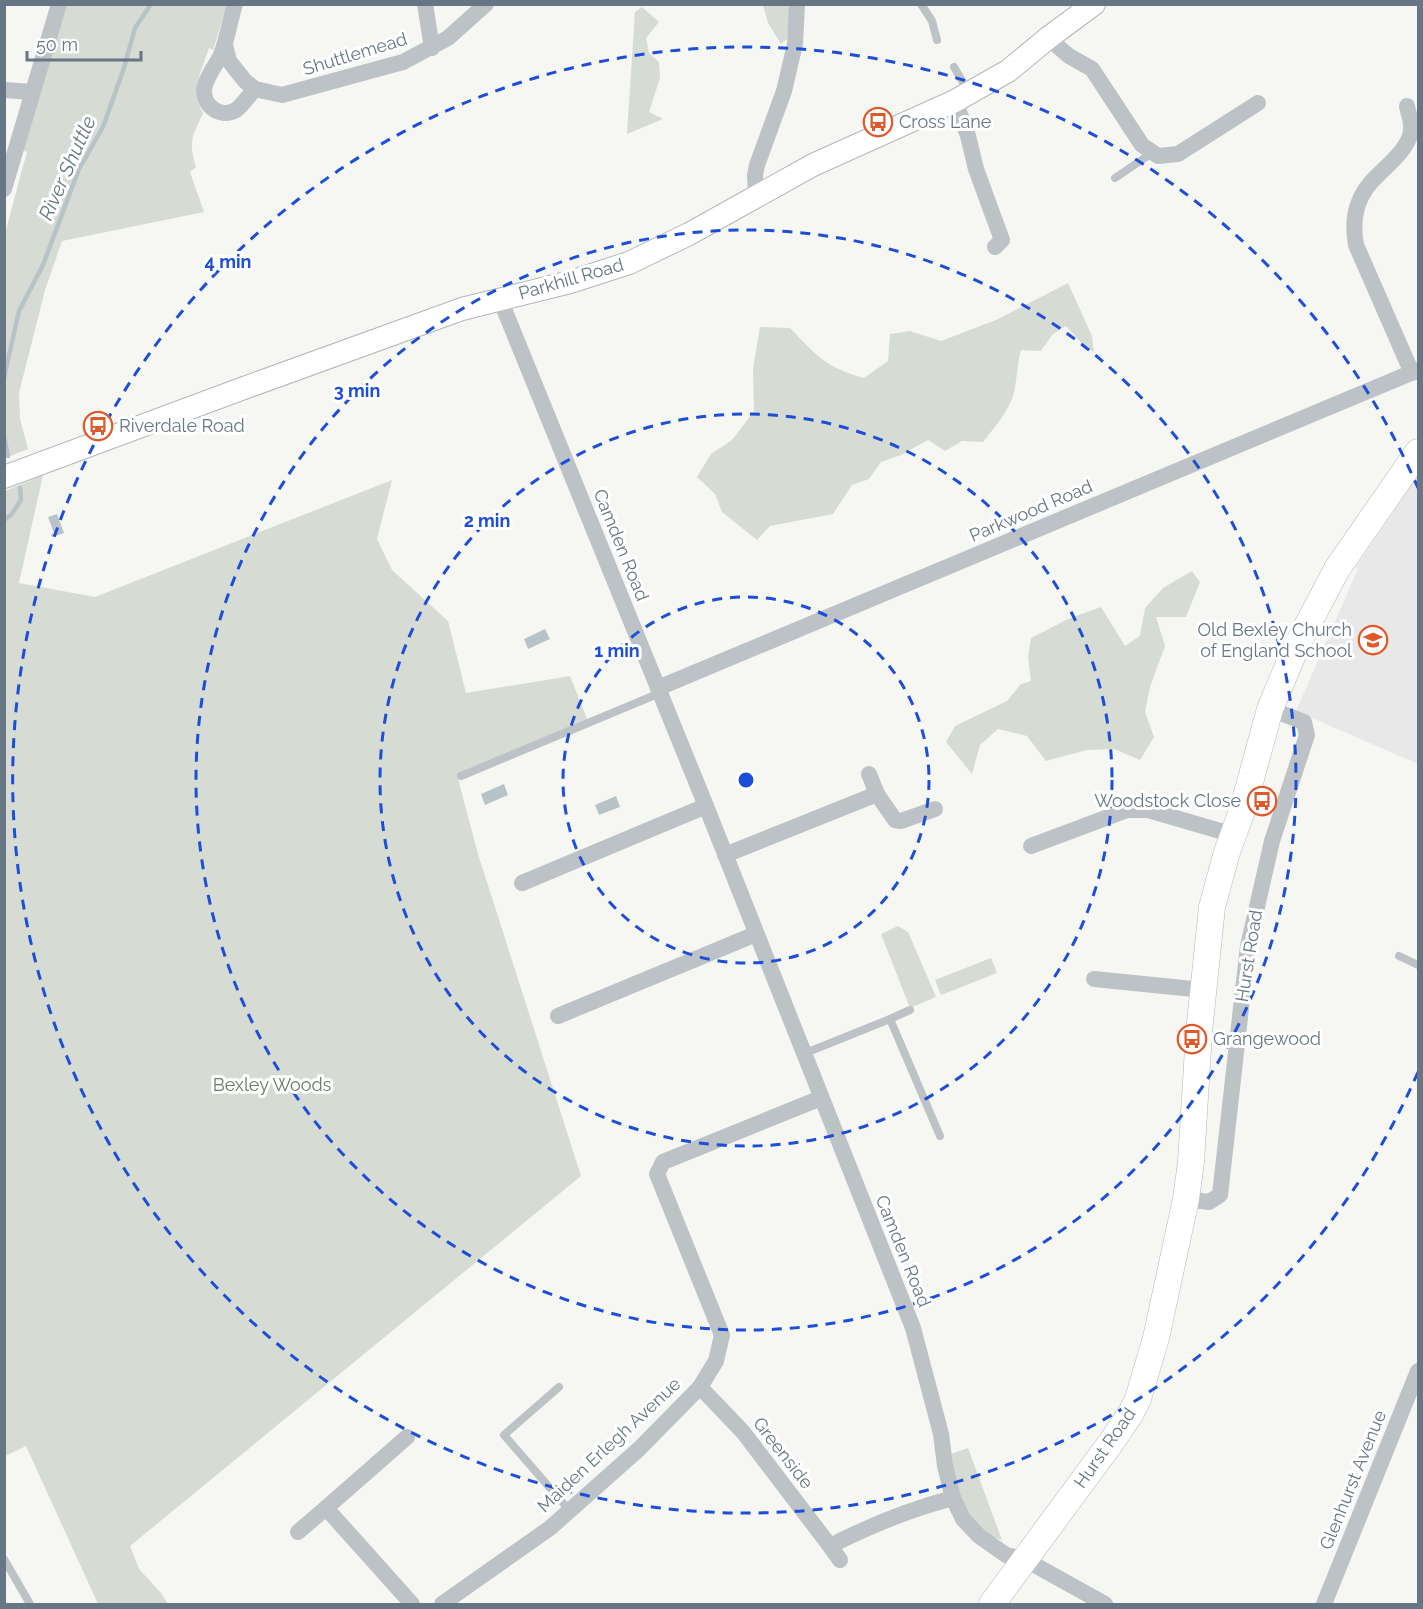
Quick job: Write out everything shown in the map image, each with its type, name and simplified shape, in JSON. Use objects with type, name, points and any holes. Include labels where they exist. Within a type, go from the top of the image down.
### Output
[{"type":"main road","name":"Parkhill Road","points":[[7,476],[455,312],[570,282],[629,263],[684,237],[832,156],[962,97],[1008,71],[1094,4]]},
{"type":"main road","name":"Hurst Road","points":[[992,1605],[1110,1444],[1134,1407],[1146,1375],[1186,1199],[1212,907],[1224,861],[1252,779],[1270,709],[1297,645],[1337,569],[1419,452]]},
{"type":"street","points":[[4,189],[59,4]]},
{"type":"street","points":[[225,45],[229,61],[255,89],[236,110],[226,113],[218,112],[210,107],[204,89],[225,45],[235,4]]},
{"type":"street","points":[[425,4],[432,48]]},
{"type":"street","name":"Shuttlemead","points":[[255,89],[282,95],[403,62],[432,48],[459,30],[486,4]]},
{"type":"street","points":[[756,196],[757,165],[784,91],[795,44],[797,4]]},
{"type":"street","points":[[1048,38],[1069,56],[1092,69],[1142,145],[1152,153],[1165,156],[1178,154],[1258,104]]},
{"type":"street","points":[[4,90],[32,92]]},
{"type":"street","points":[[962,97],[1002,240],[995,247]]},
{"type":"street","points":[[1407,106],[1415,128],[1399,155],[1374,178],[1362,194],[1354,216],[1353,230],[1356,245],[1415,371]]},
{"type":"street","name":"Camden Road","points":[[500,299],[706,806],[913,1329],[933,1399],[953,1498],[963,1519],[979,1536],[1006,1555],[1024,1559]]},
{"type":"street","name":"Parkwood Road","points":[[659,691],[1415,371]]},
{"type":"street","name":"Hurst Road","points":[[1186,1199],[1209,1202],[1221,1195],[1248,944],[1272,841],[1307,735],[1304,722],[1270,709]]},
{"type":"street","points":[[869,774],[877,794],[895,820],[900,821],[935,809]]},
{"type":"street","points":[[725,855],[877,794]]},
{"type":"street","points":[[522,883],[706,806]]},
{"type":"street","points":[[1031,846],[1127,810],[1148,810],[1234,835]]},
{"type":"street","points":[[558,1016],[756,934]]},
{"type":"street","points":[[1094,979],[1203,990]]},
{"type":"street","name":"Maiden Erlegh Avenue","points":[[442,1605],[570,1511],[639,1449],[700,1387],[716,1361],[722,1335],[657,1174],[663,1162],[821,1098]]},
{"type":"street","name":"Glenhurst Avenue","points":[[1324,1605],[1419,1371]]},
{"type":"street","name":"Greenside","points":[[700,1387],[743,1432],[835,1553],[857,1532],[953,1498]]},
{"type":"street","points":[[298,1532],[407,1437]]},
{"type":"street","points":[[326,1508],[412,1605]]},
{"type":"street","points":[[1024,1559],[1105,1605]]},
{"type":"lane","points":[[921,4],[932,21],[937,40]]},
{"type":"lane","points":[[954,67],[962,97]]},
{"type":"lane","points":[[1115,178],[1152,153]]},
{"type":"lane","points":[[461,776],[659,691]]},
{"type":"lane","points":[[1399,956],[1419,965]]},
{"type":"lane","points":[[803,1054],[910,1010]]},
{"type":"lane","points":[[890,1019],[940,1136]]},
{"type":"lane","points":[[558,1387],[504,1435],[570,1511]]},
{"type":"lane","points":[[4,1559],[30,1605]]},
{"type":"shaded area","name":"Old Bexley Church of England School","points":[[1418,476],[1418,764],[1296,711],[1358,569],[1356,567]]},
{"type":"shaded area","points":[[57,514],[64,533],[52,537],[54,533],[48,517]]},
{"type":"shaded area","points":[[545,629],[550,639],[528,649],[524,639]]},
{"type":"shaded area","points":[[504,784],[508,795],[485,805],[481,794]]},
{"type":"shaded area","points":[[616,796],[620,807],[599,815],[595,805]]},
{"type":"green space","points":[[66,5],[227,5],[213,50],[209,48],[200,73],[197,89],[199,105],[203,113],[192,139],[196,167],[190,172],[204,212],[62,241],[45,290],[19,393],[20,419],[28,449],[5,458],[5,233],[27,152],[22,150]]},
{"type":"green space","points":[[763,5],[790,5],[787,39],[781,44],[768,23]]},
{"type":"green space","points":[[642,7],[659,22],[646,38],[649,53],[659,62],[660,78],[649,112],[663,119],[627,134],[635,12]]},
{"type":"green space","points":[[1068,283],[1092,336],[1094,352],[1084,346],[1066,326],[1053,334],[1041,351],[1021,350],[1012,400],[983,442],[962,441],[945,451],[928,440],[901,455],[881,462],[869,479],[852,485],[833,514],[770,526],[757,540],[722,512],[715,494],[697,477],[711,454],[732,440],[754,411],[753,368],[760,327],[790,328],[822,359],[864,378],[888,361],[890,334],[910,331],[941,341],[996,320]]},
{"type":"green space","name":"Bexley Woods","points":[[43,475],[19,583],[95,597],[392,480],[377,539],[392,570],[448,621],[466,693],[570,676],[589,724],[457,775],[478,854],[581,1176],[130,1546],[139,1569],[168,1604],[98,1604],[26,1446],[5,1456],[5,491]]},
{"type":"green space","points":[[1192,571],[1200,582],[1186,617],[1156,617],[1165,646],[1150,687],[1145,712],[1154,737],[1140,760],[1114,749],[1087,750],[1046,761],[1027,736],[998,729],[980,745],[972,774],[946,742],[955,726],[1007,701],[1021,684],[1031,681],[1028,657],[1031,638],[1068,619],[1101,607],[1125,646],[1140,636],[1145,608],[1163,588]]},
{"type":"green space","points":[[898,926],[908,932],[936,997],[910,1008],[881,934]]},
{"type":"green space","points":[[991,958],[997,973],[941,995],[935,980]]},
{"type":"green space","points":[[968,1448],[1002,1540],[977,1527],[962,1507],[948,1455]]},
{"type":"waterway","name":"River Shuttle","points":[[4,378],[19,311],[43,265],[79,169],[103,127],[124,68],[135,28],[151,4]]},
{"type":"waterway","name":"River Shuttle","points":[[4,437],[8,456]]},
{"type":"waterway","name":"River Shuttle","points":[[4,520],[11,515],[21,500],[20,488]]},
{"type":"place","name":"Cross Lane","points":[[878,122]]},
{"type":"place","name":"Riverdale Road","points":[[98,426]]},
{"type":"place","name":"Old Bexley Church of England School","points":[[1373,640]]},
{"type":"place","name":"Woodstock Close","points":[[1262,801]]},
{"type":"place","name":"Grangewood","points":[[1192,1039]]}]
